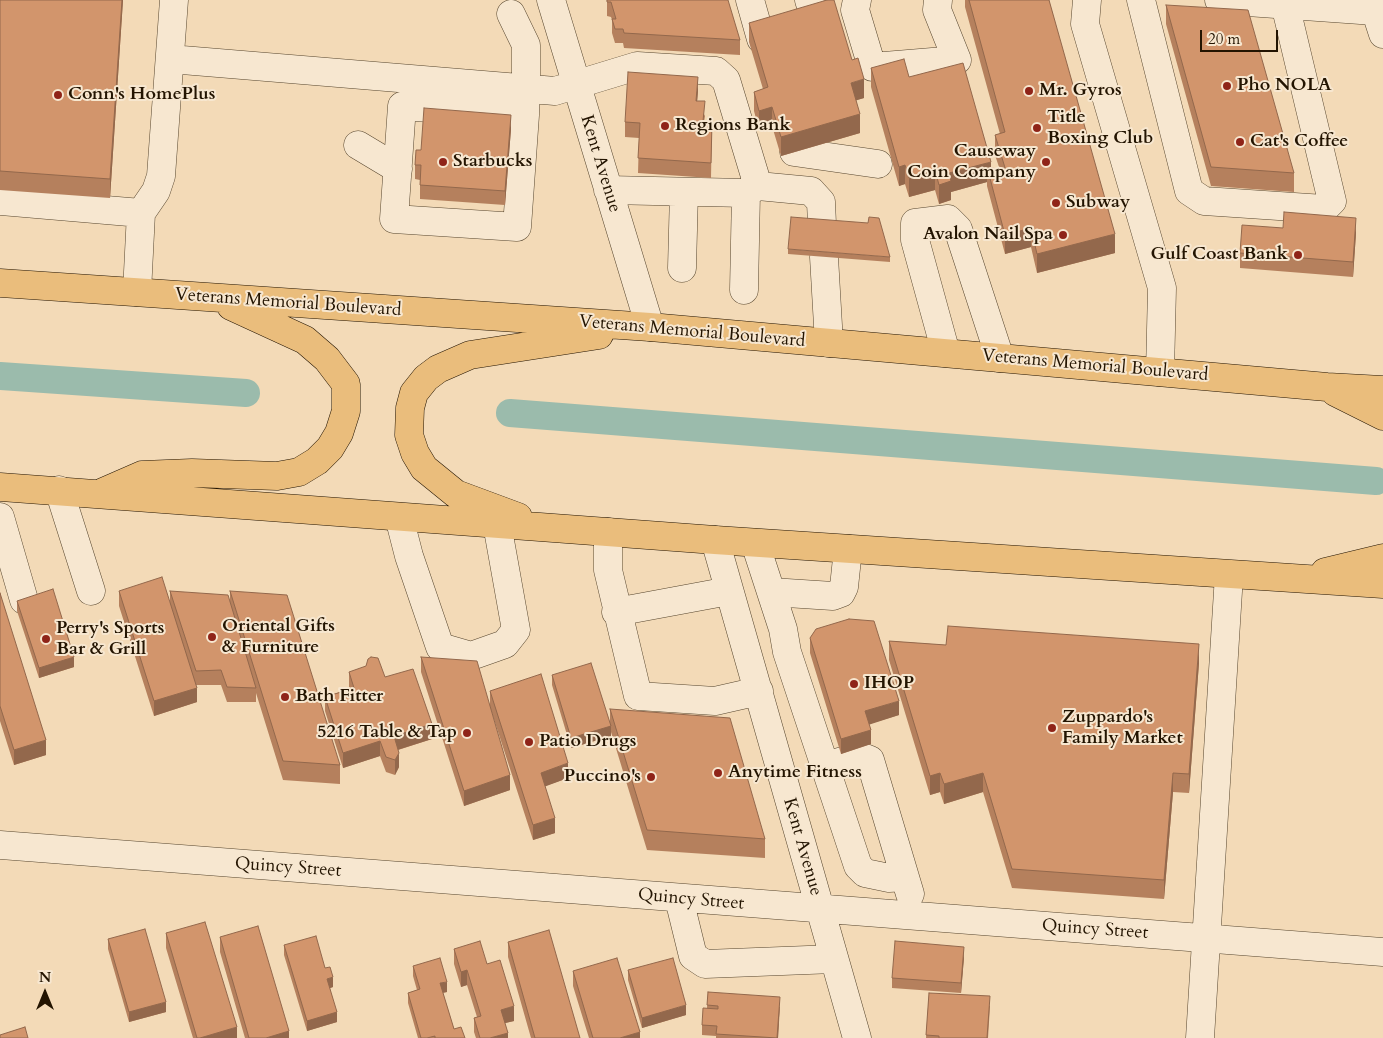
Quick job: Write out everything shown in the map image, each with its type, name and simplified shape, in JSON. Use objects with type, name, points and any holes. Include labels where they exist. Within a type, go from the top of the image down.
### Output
[{"type":"main road","name":"Veterans Memorial Boulevard","points":[[0,283],[650,327],[1326,387],[1383,390]]},
{"type":"main road","points":[[99,494],[142,475],[192,473],[277,476],[299,472],[317,461],[330,448],[339,433],[346,411],[346,384],[327,359],[305,340],[212,297]]},
{"type":"main road","points":[[550,528],[456,494],[424,468],[409,435],[410,408],[414,393],[426,378],[438,369],[470,355],[650,327]]},
{"type":"main road","points":[[1326,387],[1383,416]]},
{"type":"main road","points":[[0,487],[755,543],[1294,580],[1383,584]]},
{"type":"main road","points":[[1294,580],[1383,558]]},
{"type":"street","points":[[137,292],[141,212],[156,191],[161,176],[174,0]]},
{"type":"street","name":"Kent Avenue","points":[[551,0],[650,327]]},
{"type":"street","points":[[750,0],[761,39]]},
{"type":"street","points":[[857,0],[855,10],[872,67],[957,60],[937,10],[938,0]]},
{"type":"street","points":[[1087,0],[1085,24],[1162,288],[1160,372]]},
{"type":"street","points":[[1140,0],[1189,191],[1204,201],[1324,209],[1332,201],[1285,4]]},
{"type":"street","points":[[1219,0],[1285,4],[1377,15]]},
{"type":"street","points":[[511,14],[526,45],[525,115],[517,228],[394,219],[402,106],[525,115]]},
{"type":"street","points":[[170,59],[555,91],[637,66],[716,71],[726,80],[752,190],[744,290]]},
{"type":"street","points":[[398,169],[358,145],[401,127]]},
{"type":"street","points":[[794,152],[878,164]]},
{"type":"street","points":[[608,190],[684,192],[811,191],[821,202],[822,224]]},
{"type":"street","points":[[682,268],[684,192]]},
{"type":"street","points":[[0,201],[141,212]]},
{"type":"street","points":[[946,353],[915,240],[915,223],[948,218],[958,229],[1000,358]]},
{"type":"street","points":[[824,257],[829,343]]},
{"type":"street","points":[[59,490],[91,591]]},
{"type":"street","points":[[0,517],[24,600]]},
{"type":"street","points":[[399,517],[409,556],[440,647],[471,656],[505,644],[516,630],[497,524]]},
{"type":"street","points":[[608,532],[608,570],[616,612],[638,696],[715,701],[759,690]]},
{"type":"street","name":"Kent Avenue","points":[[715,540],[857,1038]]},
{"type":"street","points":[[755,543],[783,629],[787,652],[858,866],[865,873],[889,878],[905,877]]},
{"type":"street","points":[[771,592],[833,596],[841,593],[844,587],[848,549]]},
{"type":"street","points":[[1200,1038],[1229,575]]},
{"type":"street","points":[[616,612],[729,591]]},
{"type":"street","points":[[826,766],[860,756],[870,760],[917,917]]},
{"type":"street","name":"Quincy Street","points":[[0,845],[820,910],[1383,952]]},
{"type":"street","points":[[679,899],[693,956],[705,964],[834,959]]},
{"type":"building","name":"Conn's HomePlus","points":[[0,0],[122,0],[110,179],[0,171]]},
{"type":"building","points":[[607,0],[728,0],[740,40],[624,33],[623,29],[615,29],[612,19],[616,19],[611,2],[607,2]]},
{"type":"building","points":[[827,0],[834,0],[852,60],[858,58],[864,79],[851,83],[860,114],[781,137],[772,107],[759,111],[754,92],[768,87],[749,23]]},
{"type":"building","points":[[969,0],[1049,0],[1115,234],[1037,254],[1031,228],[1005,235],[987,167],[1006,171],[995,135],[1005,132]]},
{"type":"building","points":[[1166,5],[1248,10],[1294,173],[1211,167]]},
{"type":"building","points":[[904,59],[909,77],[963,63],[991,162],[949,173],[951,181],[939,185],[935,170],[909,178],[905,165],[899,167],[871,68]]},
{"type":"building","name":"Regions Bank","points":[[628,72],[698,77],[696,101],[705,101],[703,121],[712,122],[711,163],[638,158],[640,123],[625,122]]},
{"type":"building","points":[[424,108],[511,115],[505,191],[420,185],[421,165],[415,165],[416,150],[421,150]]},
{"type":"building","name":"Gulf Coast Bank","points":[[1284,212],[1356,218],[1353,262],[1240,253],[1242,225],[1283,228]]},
{"type":"building","points":[[791,217],[868,223],[869,217],[879,218],[890,257],[788,249]]},
{"type":"building","points":[[162,577],[197,688],[154,701],[119,591]]},
{"type":"building","name":"Perry's Sports Bar & Grill","points":[[53,589],[74,657],[39,668],[17,601]]},
{"type":"building","points":[[170,591],[228,595],[256,688],[227,687],[221,670],[196,671]]},
{"type":"building","name":"Bath Fitter","points":[[230,591],[287,595],[340,765],[283,761]]},
{"type":"building","points":[[0,593],[46,740],[14,750],[0,706]]},
{"type":"building","name":"IHOP","points":[[849,619],[874,621],[899,701],[865,711],[871,730],[841,739],[810,638],[816,629]]},
{"type":"building","name":"Zuppardo's Family Market","points":[[948,626],[1199,644],[1189,774],[1173,773],[1164,880],[1012,869],[983,773],[944,784],[940,773],[930,776],[889,641],[946,645]]},
{"type":"building","points":[[371,657],[378,658],[385,677],[413,669],[432,724],[394,736],[399,753],[395,760],[386,757],[380,741],[343,753],[325,697],[354,688],[349,672],[366,666],[368,659]]},
{"type":"building","name":"5216 Table & Tap","points":[[421,657],[477,661],[510,775],[464,791]]},
{"type":"building","points":[[591,663],[611,726],[571,738],[552,675]]},
{"type":"building","name":"Patio Drugs","points":[[541,674],[568,763],[541,773],[555,818],[533,825],[490,691]]},
{"type":"building","points":[[610,709],[730,718],[765,839],[647,830]]},
{"type":"building","points":[[205,922],[237,1027],[197,1038],[166,933]]},
{"type":"building","points":[[258,926],[289,1031],[266,1038],[249,1038],[220,937]]},
{"type":"building","points":[[145,929],[166,1002],[129,1012],[108,939]]},
{"type":"building","points":[[549,930],[580,1038],[535,1038],[508,942]]},
{"type":"building","points":[[316,936],[325,968],[330,967],[333,977],[327,979],[337,1012],[307,1021],[284,945]]},
{"type":"building","points":[[480,941],[487,964],[500,960],[514,1006],[501,1010],[508,1033],[490,1038],[480,1038],[474,1018],[481,1016],[467,970],[461,972],[454,949]]},
{"type":"building","points":[[895,941],[964,947],[961,983],[892,978]]},
{"type":"building","points":[[440,958],[447,982],[440,983],[454,1029],[461,1027],[465,1038],[435,1038],[435,1036],[421,1038],[408,993],[420,989],[413,966]]},
{"type":"building","points":[[617,958],[640,1032],[620,1038],[593,1038],[573,971]]},
{"type":"building","points":[[673,958],[686,1005],[642,1018],[628,970]]},
{"type":"building","points":[[708,992],[780,997],[777,1038],[716,1034],[717,1026],[702,1025],[703,1008],[718,1009],[718,1006],[707,1005]]},
{"type":"building","points":[[929,993],[990,996],[987,1038],[939,1038],[939,1036],[926,1035]]},
{"type":"building","points":[[25,1027],[28,1038],[0,1038],[0,1035]]},
{"type":"waterway","points":[[0,376],[246,393]]},
{"type":"waterway","points":[[510,413],[1376,481]]},
{"type":"place","name":"Pho NOLA","points":[[1227,86]]},
{"type":"place","name":"Mr. Gyros","points":[[1029,91]]},
{"type":"place","name":"Conn's HomePlus","points":[[58,95]]},
{"type":"place","name":"Regions Bank","points":[[665,126]]},
{"type":"place","name":"Title Boxing Club","points":[[1037,128]]},
{"type":"place","name":"Cat's Coffee","points":[[1240,142]]},
{"type":"place","name":"Starbucks","points":[[443,162]]},
{"type":"place","name":"Causeway Coin Company","points":[[1046,162]]},
{"type":"place","name":"Subway","points":[[1056,203]]},
{"type":"place","name":"Avalon Nail Spa","points":[[1063,235]]},
{"type":"place","name":"Gulf Coast Bank","points":[[1298,255]]},
{"type":"place","name":"Oriental Gifts & Furniture","points":[[212,637]]},
{"type":"place","name":"Perry's Sports Bar & Grill","points":[[46,639]]},
{"type":"place","name":"IHOP","points":[[854,684]]},
{"type":"place","name":"Bath Fitter","points":[[285,697]]},
{"type":"place","name":"Zuppardo's Family Market","points":[[1052,728]]},
{"type":"place","name":"5216 Table & Tap","points":[[467,733]]},
{"type":"place","name":"Patio Drugs","points":[[529,742]]},
{"type":"place","name":"Anytime Fitness","points":[[718,773]]},
{"type":"place","name":"Puccino's","points":[[651,777]]}]
